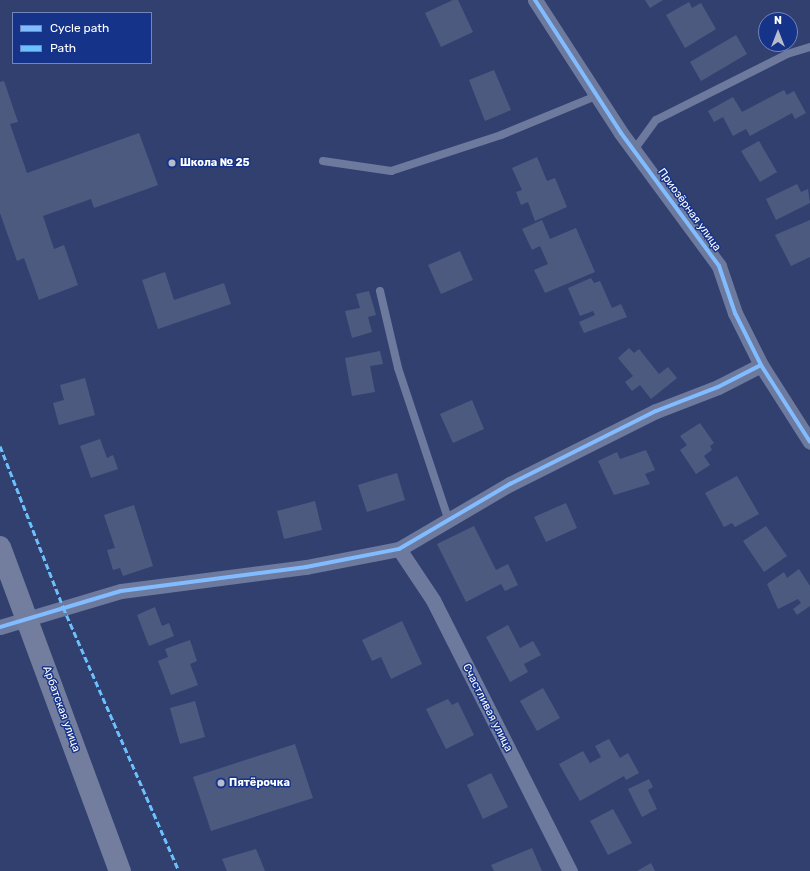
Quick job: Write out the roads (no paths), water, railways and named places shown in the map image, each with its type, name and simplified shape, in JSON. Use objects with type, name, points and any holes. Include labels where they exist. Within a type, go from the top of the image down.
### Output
[{"type":"main road","name":"Арбатская улица","points":[[0,547],[120,871]]},
{"type":"street","name":"Приозёрная улица","points":[[535,0],[596,96],[719,266],[735,313],[760,365],[810,442]]},
{"type":"street","points":[[0,627],[27,617],[121,591],[306,567],[399,548],[448,518],[656,411],[718,387],[760,365]]},
{"type":"street","name":"Счастливая улица","points":[[399,548],[433,600],[570,871]]},
{"type":"lane","points":[[634,150],[656,120],[787,54],[810,47]]},
{"type":"lane","points":[[324,162],[391,172],[501,135],[596,96]]},
{"type":"lane","points":[[380,291],[398,368],[448,518]]},
{"type":"place","name":"Школа № 25","points":[[172,163]]},
{"type":"place","name":"Пятёрочка","points":[[221,783]]}]
